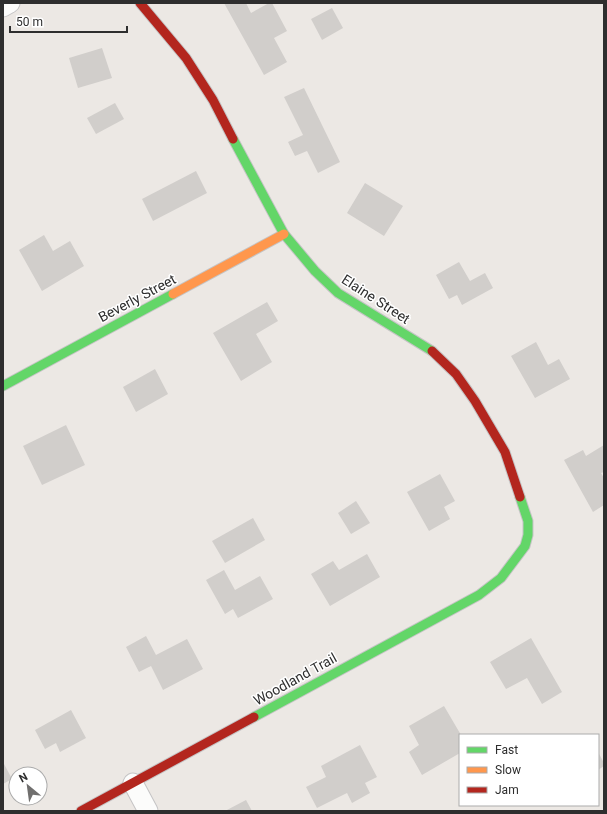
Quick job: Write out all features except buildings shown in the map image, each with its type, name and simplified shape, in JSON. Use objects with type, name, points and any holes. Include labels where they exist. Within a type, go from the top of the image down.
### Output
[{"type":"street","points":[[3,7],[10,3]]},
{"type":"street","name":"Elaine Street","points":[[140,3],[186,58],[213,100],[284,234],[315,271],[338,293],[434,352],[456,374],[472,395],[505,452],[528,521],[528,534],[525,546],[514,560]]},
{"type":"street","name":"Beverly Street","points":[[3,386],[284,234]]},
{"type":"street","name":"Woodland Trail","points":[[81,811],[479,595],[501,578],[514,560]]},
{"type":"street","points":[[133,783],[148,811]]},
{"type":"traffic: fast","points":[[233,139],[284,234],[315,271],[338,293],[432,351]]},
{"type":"traffic: fast","points":[[3,386],[173,294]]},
{"type":"traffic: fast","points":[[254,717],[479,595],[501,578],[525,546],[528,535],[528,521],[520,497]]},
{"type":"traffic: slow","points":[[173,294],[284,234]]},
{"type":"traffic: jam","points":[[140,3],[186,58],[213,100],[233,139]]},
{"type":"traffic: jam","points":[[432,351],[456,374],[475,401],[505,452],[520,497]]},
{"type":"traffic: jam","points":[[81,811],[254,717]]}]
